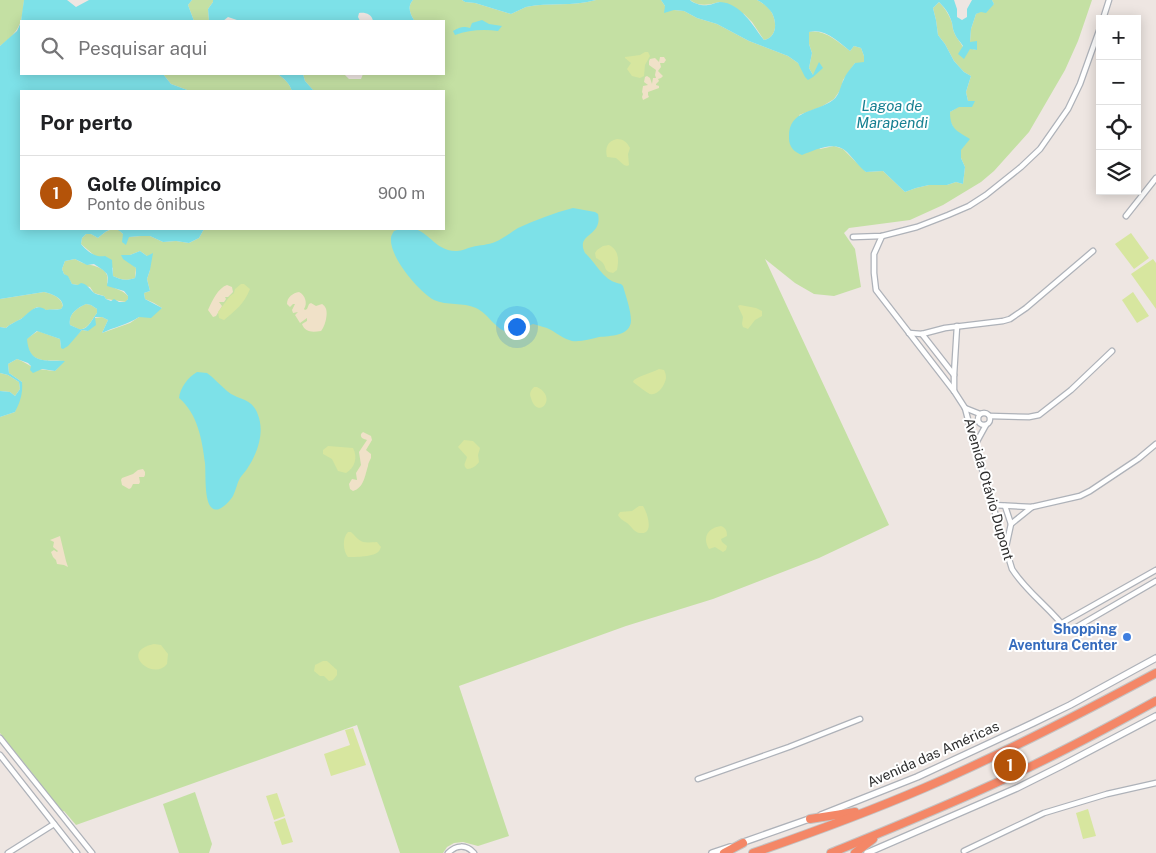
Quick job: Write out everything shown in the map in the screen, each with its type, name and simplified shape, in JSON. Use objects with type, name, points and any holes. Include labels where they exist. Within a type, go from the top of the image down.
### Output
[{"type":"highway","name":"Avenida das Américas","points":[[753,853],[816,831],[923,788],[1032,738],[1156,673]]},
{"type":"highway","points":[[831,853],[1013,775],[1100,732],[1156,701]]},
{"type":"highway","points":[[810,819],[864,812]]},
{"type":"highway","points":[[855,853],[891,828]]},
{"type":"highway","points":[[724,853],[743,842]]},
{"type":"main road","name":"Avenida das Américas","points":[[712,853],[810,819],[917,777],[1070,705],[1156,658]]},
{"type":"main road","points":[[867,853],[1017,788],[1156,716]]},
{"type":"street","points":[[1104,15],[1109,0]]},
{"type":"street","points":[[853,237],[882,236],[917,227],[969,206],[1021,167],[1044,144],[1068,109],[1080,84],[1096,39]]},
{"type":"street","points":[[1126,216],[1156,178]]},
{"type":"street","name":"Avenida Otávio Dupont","points":[[882,236],[874,254],[876,290],[965,408],[1005,548],[1012,569],[1019,581],[1068,632],[1156,580]]},
{"type":"street","points":[[909,333],[922,334],[957,326],[1003,322],[1010,319],[1026,308],[1093,251]]},
{"type":"street","points":[[954,391],[957,326]]},
{"type":"street","points":[[922,334],[954,375]]},
{"type":"street","points":[[965,408],[990,416],[1028,417],[1038,415],[1072,390],[1112,351]]},
{"type":"street","points":[[980,414],[979,422],[982,425],[986,425]]},
{"type":"street","points":[[975,446],[986,425],[990,422],[990,416]]},
{"type":"street","points":[[993,505],[1032,507],[1080,496],[1138,459],[1156,444]]},
{"type":"street","points":[[1005,506],[1011,524],[1005,548]]},
{"type":"street","points":[[1011,524],[1032,507]]},
{"type":"street","points":[[1062,624],[1156,570]]},
{"type":"street","points":[[698,779],[860,719]]},
{"type":"street","points":[[0,738],[92,853]]},
{"type":"street","points":[[0,755],[77,853]]},
{"type":"street","points":[[964,851],[1044,812],[1107,794],[1156,783]]},
{"type":"street","points":[[8,853],[54,824]]},
{"type":"street","points":[[448,853],[452,849],[463,846],[474,853]]},
{"type":"green space","points":[[0,0],[24,0],[19,26],[12,36],[0,46]]},
{"type":"green space","points":[[192,0],[213,0],[208,9],[209,20],[194,20],[188,5]]},
{"type":"green space","points":[[413,0],[462,0],[511,14],[526,7],[596,0],[661,0],[665,6],[674,10],[684,11],[697,18],[717,24],[749,41],[788,56],[813,75],[809,68],[812,53],[809,44],[809,32],[826,34],[850,51],[854,46],[861,48],[864,63],[855,63],[843,80],[841,89],[834,99],[821,107],[799,115],[820,149],[834,146],[843,149],[866,172],[883,171],[905,192],[929,185],[947,185],[956,182],[963,184],[965,167],[950,121],[950,112],[968,101],[966,92],[971,76],[964,72],[954,61],[938,35],[933,8],[939,2],[949,15],[955,34],[963,47],[977,50],[970,42],[971,29],[976,14],[994,4],[992,0],[1092,0],[1078,41],[1065,70],[1029,132],[994,171],[981,182],[943,205],[910,220],[849,228],[844,233],[855,249],[861,287],[834,296],[814,294],[795,283],[765,259],[889,525],[819,558],[713,599],[626,626],[459,686],[509,836],[478,846],[463,842],[454,843],[447,847],[443,853],[400,853],[357,725],[76,825],[35,781],[37,779],[0,733],[0,417],[15,412],[22,382],[9,373],[8,364],[17,359],[35,368],[55,371],[64,361],[44,360],[34,357],[30,353],[26,339],[38,331],[60,339],[61,348],[82,330],[88,331],[95,318],[102,317],[108,320],[102,333],[130,323],[139,317],[162,308],[145,299],[144,293],[150,291],[147,279],[150,270],[149,256],[140,251],[130,255],[122,255],[136,268],[135,278],[126,280],[113,276],[113,268],[81,244],[82,238],[86,234],[91,234],[98,238],[110,230],[119,230],[129,237],[150,236],[163,242],[189,243],[199,238],[203,230],[445,230],[445,90],[313,90],[305,81],[303,75],[345,75],[349,79],[361,79],[363,75],[445,75],[445,20],[414,20],[410,13]]},
{"type":"green space","points":[[690,0],[757,0],[766,5],[772,13],[775,21],[774,33],[764,40],[744,14],[719,2],[708,5]]},
{"type":"green space","points":[[648,52],[650,56],[645,65],[644,76],[640,78],[632,76],[627,69],[631,63],[625,57],[640,55]]},
{"type":"green space","points":[[164,75],[279,75],[286,81],[292,90],[187,90],[171,84]]},
{"type":"green space","points":[[617,139],[625,141],[630,148],[628,154],[629,165],[627,166],[616,158],[607,157],[608,145],[611,141]]},
{"type":"green space","points":[[1131,233],[1149,258],[1134,269],[1115,244]]},
{"type":"green space","points":[[609,245],[615,250],[618,259],[617,270],[613,273],[606,270],[602,262],[596,258],[595,253],[603,246]]},
{"type":"green space","points":[[75,259],[105,271],[108,278],[107,283],[128,296],[126,302],[106,299],[104,296],[94,293],[90,287],[72,284],[62,269],[65,261]]},
{"type":"green space","points":[[1153,259],[1156,263],[1156,309],[1131,274]]},
{"type":"green space","points":[[241,284],[250,289],[245,299],[224,320],[219,318],[218,312]]},
{"type":"green space","points":[[44,292],[59,298],[63,307],[61,309],[46,310],[37,307],[6,328],[0,327],[0,299]]},
{"type":"green space","points":[[1133,292],[1149,316],[1137,323],[1122,300]]},
{"type":"green space","points":[[86,304],[97,309],[97,313],[89,324],[81,329],[70,325],[72,315]]},
{"type":"green space","points":[[738,306],[762,311],[762,316],[755,320],[748,329],[743,327],[742,324],[743,317]]},
{"type":"green space","points":[[659,369],[664,370],[666,378],[663,387],[656,393],[649,394],[633,382],[640,377]]},
{"type":"green space","points":[[0,373],[8,375],[19,382],[20,389],[15,396],[10,392],[0,391]]},
{"type":"green space","points":[[534,387],[543,392],[546,397],[546,401],[541,408],[534,405],[530,395]]},
{"type":"green space","points":[[464,440],[473,441],[480,448],[479,462],[469,469],[465,466],[467,457],[458,447]]},
{"type":"green space","points":[[328,446],[353,448],[355,459],[349,471],[346,473],[338,471],[332,459],[323,454],[323,450]]},
{"type":"green space","points":[[639,506],[643,506],[648,518],[649,527],[645,533],[636,532],[618,515],[620,512],[632,511]]},
{"type":"green space","points":[[721,526],[727,534],[727,536],[721,539],[727,546],[723,552],[715,547],[709,549],[706,541],[710,531]]},
{"type":"green space","points":[[348,532],[351,532],[362,541],[377,542],[381,547],[380,550],[369,556],[348,557],[344,544]]},
{"type":"green space","points":[[154,644],[161,645],[168,654],[167,664],[161,669],[147,667],[139,658],[139,653],[144,648]]},
{"type":"green space","points":[[327,661],[337,670],[337,675],[333,680],[329,681],[314,671],[315,665]]},
{"type":"green space","points":[[353,728],[366,765],[331,776],[324,754],[350,745],[345,730]]},
{"type":"green space","points":[[195,792],[212,844],[209,853],[179,853],[163,804]]},
{"type":"green space","points":[[277,793],[285,816],[274,820],[266,796]]},
{"type":"green space","points":[[1088,809],[1096,836],[1083,839],[1076,813]]},
{"type":"green space","points":[[285,818],[293,842],[282,845],[274,822]]},
{"type":"sand","points":[[660,57],[664,57],[666,60],[664,63],[660,63],[661,67],[658,71],[663,76],[658,79],[659,81],[656,84],[659,88],[648,92],[649,97],[643,100],[643,86],[648,85],[644,82],[645,77],[650,78],[652,84],[653,78],[656,78],[656,70],[649,65],[649,61],[655,58],[659,62]]},
{"type":"sand","points":[[227,285],[232,287],[233,292],[228,297],[225,297],[224,302],[219,302],[222,306],[216,316],[213,317],[208,310],[218,292]]},
{"type":"sand","points":[[299,292],[305,299],[305,310],[311,303],[316,306],[322,304],[325,307],[327,312],[326,319],[321,331],[312,332],[305,329],[302,324],[307,321],[307,318],[300,323],[295,315],[298,312],[293,313],[292,310],[295,304],[290,307],[287,304],[291,296]]},
{"type":"sand","points":[[363,432],[371,436],[372,440],[366,450],[371,454],[371,458],[362,484],[353,491],[350,489],[349,484],[352,479],[357,480],[356,473],[361,465],[359,452],[367,440],[361,436]]},
{"type":"sand","points":[[143,469],[145,475],[144,477],[139,477],[139,484],[133,484],[129,489],[122,485],[122,478]]},
{"type":"sand","points":[[60,536],[68,567],[57,564],[51,552],[54,550],[58,551],[53,547],[54,542],[50,540]]},
{"type":"water","points":[[24,0],[67,0],[76,7],[89,0],[192,0],[188,5],[194,20],[21,20]]},
{"type":"water","points":[[213,0],[413,0],[410,10],[414,20],[372,20],[370,15],[359,13],[360,20],[237,20],[228,17],[224,20],[209,20],[208,9]]},
{"type":"water","points":[[462,0],[596,0],[526,7],[511,14]]},
{"type":"water","name":"Lagoa de Marapendi","points":[[661,0],[690,0],[696,4],[704,5],[720,2],[727,3],[746,16],[764,40],[774,33],[775,21],[769,9],[757,0],[954,0],[957,17],[962,20],[967,17],[967,9],[972,0],[992,0],[994,4],[986,13],[976,14],[971,29],[970,42],[977,41],[977,50],[970,49],[964,59],[958,54],[963,46],[955,34],[948,13],[939,2],[933,8],[938,35],[954,61],[964,72],[971,76],[966,92],[968,101],[975,101],[972,107],[959,107],[950,112],[953,126],[970,139],[961,150],[961,158],[965,167],[963,184],[956,182],[947,185],[929,185],[905,192],[883,171],[866,172],[842,148],[825,147],[802,155],[792,149],[789,138],[793,122],[804,113],[835,98],[853,65],[864,62],[861,48],[854,46],[850,51],[826,34],[815,31],[809,32],[809,44],[812,53],[809,68],[813,75],[819,62],[823,68],[808,80],[798,63],[788,56],[749,41],[717,24],[697,18],[684,11],[674,10],[664,13],[665,6]]},
{"type":"water","points":[[482,20],[489,24],[502,26],[498,31],[476,30],[455,35],[453,31],[462,27],[470,28],[472,23]]},
{"type":"water","points":[[20,24],[20,75],[164,75],[171,84],[187,90],[20,90],[20,230],[110,230],[98,238],[91,234],[86,234],[82,238],[81,244],[91,253],[105,256],[112,260],[113,276],[121,279],[129,280],[135,278],[136,268],[123,259],[121,255],[130,255],[140,251],[147,256],[153,253],[147,279],[150,291],[144,293],[145,299],[162,308],[151,318],[139,317],[102,333],[108,320],[102,317],[95,317],[96,325],[88,331],[82,330],[63,349],[61,348],[60,339],[37,331],[27,339],[28,347],[34,357],[44,360],[65,361],[55,371],[42,369],[33,373],[28,363],[17,359],[8,364],[9,373],[22,382],[22,394],[15,412],[0,417],[0,391],[10,392],[15,396],[20,389],[19,382],[8,375],[0,373],[0,327],[6,328],[39,307],[46,310],[61,309],[63,306],[59,298],[44,292],[0,299],[0,46],[17,31]],"holes":[[[75,259],[87,265],[94,264],[103,270],[108,278],[107,286],[124,291],[128,296],[125,302],[106,299],[104,296],[94,293],[85,284],[72,284],[62,269],[65,261]],[[86,304],[97,309],[97,313],[85,328],[79,329],[70,325],[70,318],[76,310]]]},
{"type":"water","points":[[279,75],[303,75],[305,81],[313,90],[292,90]]},
{"type":"water","points":[[573,208],[598,214],[597,227],[586,238],[583,247],[585,253],[605,276],[623,286],[631,321],[627,330],[619,334],[583,341],[569,340],[549,329],[533,324],[518,334],[505,331],[500,329],[476,308],[439,302],[428,296],[406,273],[392,246],[391,237],[394,231],[417,230],[440,247],[461,251],[470,247],[495,242],[524,225]]},
{"type":"water","points":[[118,230],[203,230],[199,238],[189,243],[163,242],[150,236],[129,237],[126,245],[122,242],[123,234]]},
{"type":"water","points":[[197,372],[207,373],[227,391],[249,402],[255,409],[260,422],[259,443],[254,457],[240,478],[232,498],[218,509],[212,508],[209,505],[205,463],[198,428],[191,412],[179,398],[185,383]]},
{"type":"place","name":"Shopping Aventura Center","points":[[1127,637]]},
{"type":"place","name":"Golfe Olímpico","points":[[1010,765]]}]
